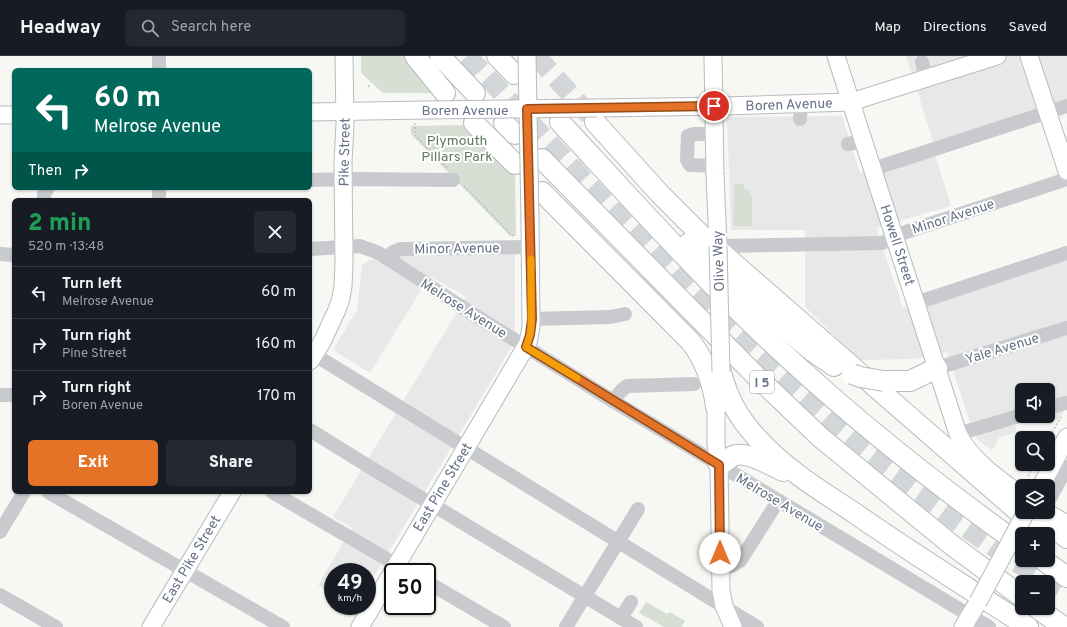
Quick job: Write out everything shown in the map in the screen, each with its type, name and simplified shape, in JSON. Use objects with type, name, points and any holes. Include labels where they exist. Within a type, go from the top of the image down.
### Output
[{"type":"highway","points":[[415,56],[446,93]]},
{"type":"highway","points":[[440,56],[475,92]]},
{"type":"highway","points":[[498,56],[514,74]]},
{"type":"highway","name":"I 5","points":[[560,122],[701,273],[782,352],[893,449],[1015,541]]},
{"type":"highway","points":[[595,122],[660,194],[700,234],[1036,527]]},
{"type":"highway","points":[[474,123],[515,164]]},
{"type":"highway","name":"I 5","points":[[542,159],[756,376],[820,437],[953,546],[1015,592]]},
{"type":"highway","points":[[542,192],[692,342],[707,369],[713,386],[716,407]]},
{"type":"highway","points":[[644,212],[668,223],[739,289],[811,350],[832,364],[860,377],[884,381],[910,381],[937,368]]},
{"type":"highway","points":[[721,372],[725,390],[732,405],[748,427],[776,457],[806,481],[1028,627]]},
{"type":"highway","points":[[719,465],[733,456],[742,454],[806,481]]},
{"type":"highway","points":[[1047,519],[1059,532],[1067,538]]},
{"type":"highway","points":[[1055,544],[1067,554]]},
{"type":"highway","points":[[1053,567],[1067,577]]},
{"type":"highway","points":[[1046,615],[1064,627]]},
{"type":"main road","name":"Pike Street","points":[[344,56],[344,247]]},
{"type":"main road","name":"East Pine Street","points":[[405,563],[432,504],[526,347],[530,335],[532,319],[527,56]]},
{"type":"main road","name":"Olive Way","points":[[713,56],[717,226],[726,246],[721,372],[716,407],[716,444],[719,465],[720,568],[721,590],[724,606],[733,627]]},
{"type":"main road","name":"Howell Street","points":[[836,56],[851,102],[856,142],[873,169],[958,434],[965,447],[973,455],[1015,490]]},
{"type":"main road","name":"Boren Avenue","points":[[312,112],[714,106],[800,111],[851,102],[924,70],[997,56]]},
{"type":"main road","points":[[1029,56],[1067,171]]},
{"type":"main road","points":[[0,115],[12,115]]},
{"type":"main road","points":[[312,355],[322,342],[340,302],[344,273],[344,247]]},
{"type":"main road","points":[[1039,479],[1067,437]]},
{"type":"main road","name":"East Pike Street","points":[[151,627],[231,494]]},
{"type":"main road","points":[[1055,517],[1067,524]]},
{"type":"main road","points":[[971,615],[1022,519]]},
{"type":"main road","name":"East Pine Street","points":[[360,627],[384,594]]},
{"type":"street","points":[[159,56],[159,68]]},
{"type":"street","points":[[873,169],[1067,106]]},
{"type":"street","points":[[714,134],[694,134],[688,136],[687,160],[690,165],[715,166]]},
{"type":"street","name":"Minor Avenue","points":[[726,246],[880,243],[906,232],[1067,178]]},
{"type":"street","points":[[312,180],[453,180]]},
{"type":"street","points":[[312,249],[344,247]]},
{"type":"street","name":"Melrose Avenue","points":[[344,247],[364,247],[379,253],[613,401],[989,627]]},
{"type":"street","name":"Minor Avenue","points":[[386,258],[392,252],[401,249],[531,247]]},
{"type":"street","points":[[916,303],[1067,253]]},
{"type":"street","points":[[0,254],[12,254]]},
{"type":"street","points":[[532,319],[625,314]]},
{"type":"street","name":"Yale Avenue","points":[[937,368],[1067,328]]},
{"type":"street","points":[[312,357],[466,448],[757,627]]},
{"type":"street","points":[[613,401],[621,390],[627,386],[694,384]]},
{"type":"street","points":[[0,395],[12,395]]},
{"type":"street","points":[[1055,408],[1065,408]]},
{"type":"street","points":[[958,434],[1015,417]]},
{"type":"street","points":[[312,431],[636,627]]},
{"type":"street","points":[[1055,489],[1067,467]]},
{"type":"street","points":[[0,532],[23,494]]},
{"type":"street","points":[[51,494],[283,627]]},
{"type":"street","points":[[275,494],[394,563]]},
{"type":"street","points":[[720,568],[731,566],[740,561],[778,501]]},
{"type":"street","points":[[566,627],[638,509]]},
{"type":"street","points":[[436,587],[504,627]]},
{"type":"street","points":[[0,595],[56,627]]},
{"type":"street","points":[[621,618],[631,602]]},
{"type":"path","points":[[1052,431],[1065,408]]},
{"type":"shaded area","points":[[906,56],[1067,56],[1067,104],[935,147]]},
{"type":"shaded area","points":[[842,116],[860,173],[933,148],[951,206],[876,228],[903,308],[1067,255],[1067,406],[1058,420],[1055,418],[1055,383],[1015,383],[1014,420],[1017,431],[999,438],[992,450],[978,440],[973,432],[947,352],[914,359],[860,360],[805,307],[805,230],[731,230],[727,117]]},
{"type":"shaded area","points":[[515,252],[515,332],[511,348],[376,573],[376,563],[331,563],[352,528],[333,517],[466,297],[430,276],[370,373],[336,352],[334,348],[357,310],[362,265],[370,260],[407,253]]},
{"type":"shaded area","points":[[324,575],[324,589],[318,585]]},
{"type":"green space","name":"Plymouth Pillars Park","points":[[361,56],[407,56],[438,93],[383,93],[361,73]]},
{"type":"green space","name":"Plymouth Pillars Park","points":[[466,125],[515,175],[516,236],[510,236],[411,134],[411,126]]},
{"type":"green space","points":[[734,184],[744,184],[744,189],[750,190],[750,195],[752,195],[752,226],[733,226]]},
{"type":"green space","points":[[646,602],[667,614],[670,612],[685,621],[682,627],[664,627],[639,613]]},
{"type":"tunnel","points":[[467,56],[661,261],[711,311],[814,408],[867,454],[948,515],[1021,565],[1067,592]]},
{"type":"tunnel","points":[[536,56],[594,120]]},
{"type":"slow traffic","points":[[531,259],[531,327],[526,347],[577,378]]},
{"type":"route","points":[[714,106],[527,109],[532,319],[530,335],[526,347],[719,465],[720,553]]}]
